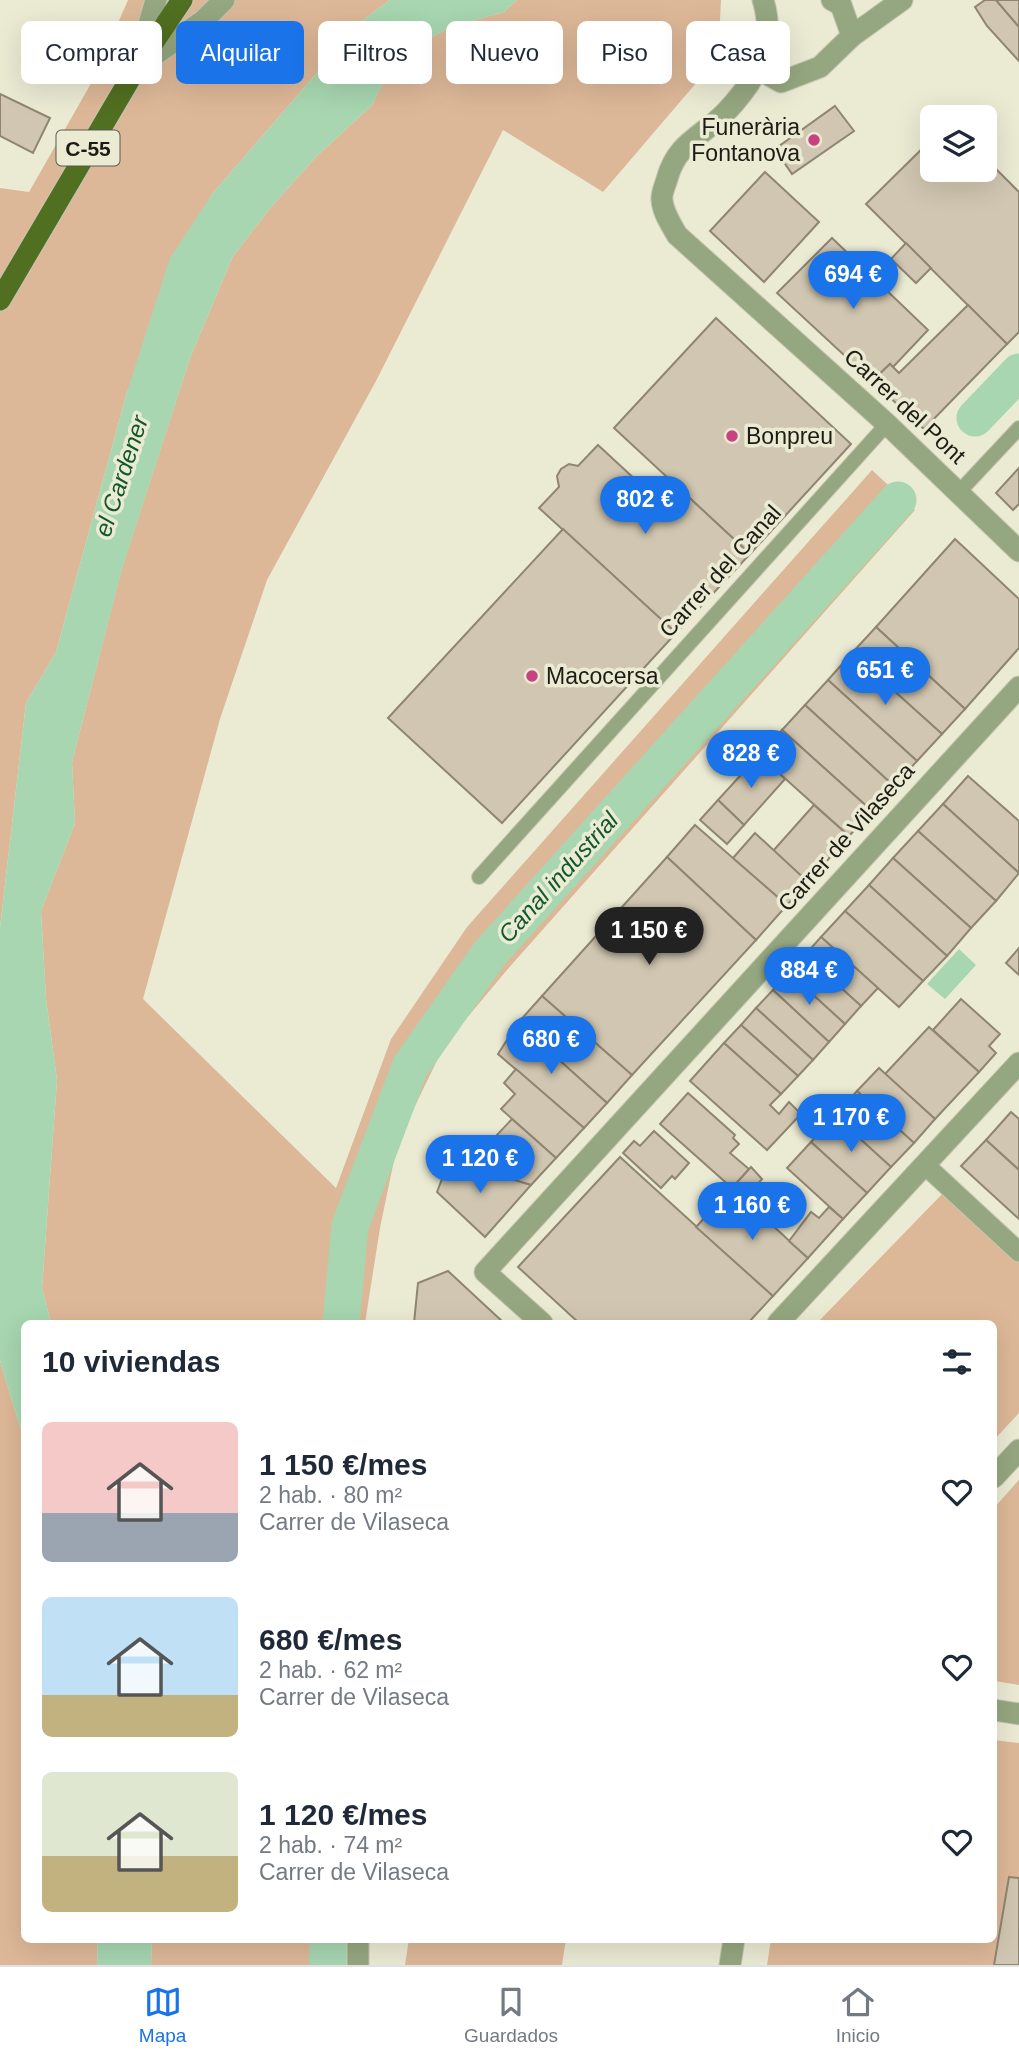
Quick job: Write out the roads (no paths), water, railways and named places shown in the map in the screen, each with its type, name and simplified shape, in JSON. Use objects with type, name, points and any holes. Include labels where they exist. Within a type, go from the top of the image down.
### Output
[{"type":"main road","name":"C-55","points":[[162,30],[182,0]]},
{"type":"main road","name":"C-55","points":[[0,300],[127,84]]},
{"type":"street","points":[[150,21],[156,0]]},
{"type":"street","points":[[162,49],[204,20],[224,0]]},
{"type":"street","points":[[832,0],[841,5],[852,36]]},
{"type":"street","points":[[790,79],[820,67],[852,36],[902,0]]},
{"type":"street","name":"Carrer del Pont","points":[[768,21],[769,2]]},
{"type":"street","name":"Carrer del Pont","points":[[749,84],[725,113],[679,150],[669,170],[662,198],[666,215],[677,235],[887,424],[1019,551]]},
{"type":"street","name":"Carrer de Vilaseca","points":[[539,1320],[485,1272],[1019,687]]},
{"type":"street","points":[[781,1320],[1019,1063]]},
{"type":"street","points":[[925,1165],[1019,1252]]},
{"type":"street","points":[[997,1474],[1019,1450]]},
{"type":"street","points":[[997,1710],[1019,1714]]},
{"type":"street","points":[[358,1943],[358,1965]]},
{"type":"street","points":[[730,1965],[733,1943]]},
{"type":"lane","name":"Carrer del Canal","points":[[479,877],[887,424]]},
{"type":"lane","points":[[959,492],[1019,428]]},
{"type":"water","points":[[390,0],[517,0],[504,12],[471,21],[446,21],[446,30],[432,37],[432,21],[362,21]]},
{"type":"water","name":"el Cardener","points":[[318,72],[318,84],[382,84],[372,105],[316,157],[272,206],[233,256],[190,358],[122,569],[72,762],[75,823],[41,911],[46,999],[57,1080],[42,1288],[50,1320],[21,1320],[21,1430],[0,1361],[0,928],[26,703],[56,652],[127,392],[170,258],[212,194]]},
{"type":"water","points":[[959,949],[976,965],[945,999],[927,984]]},
{"type":"water","points":[[98,1943],[152,1943],[151,1965],[97,1965]]},
{"type":"waterway","name":"Canal industrial","points":[[975,418],[1019,372]]},
{"type":"waterway","name":"Canal industrial","points":[[341,1320],[350,1226],[410,1067],[490,953],[898,500]]},
{"type":"waterway","name":"Canal industrial","points":[[328,1943],[328,1965]]},
{"type":"place","name":"Funerària Fontanova","points":[[814,140]]},
{"type":"place","name":"Bonpreu","points":[[732,436]]},
{"type":"place","name":"Macocersa","points":[[532,676]]}]
